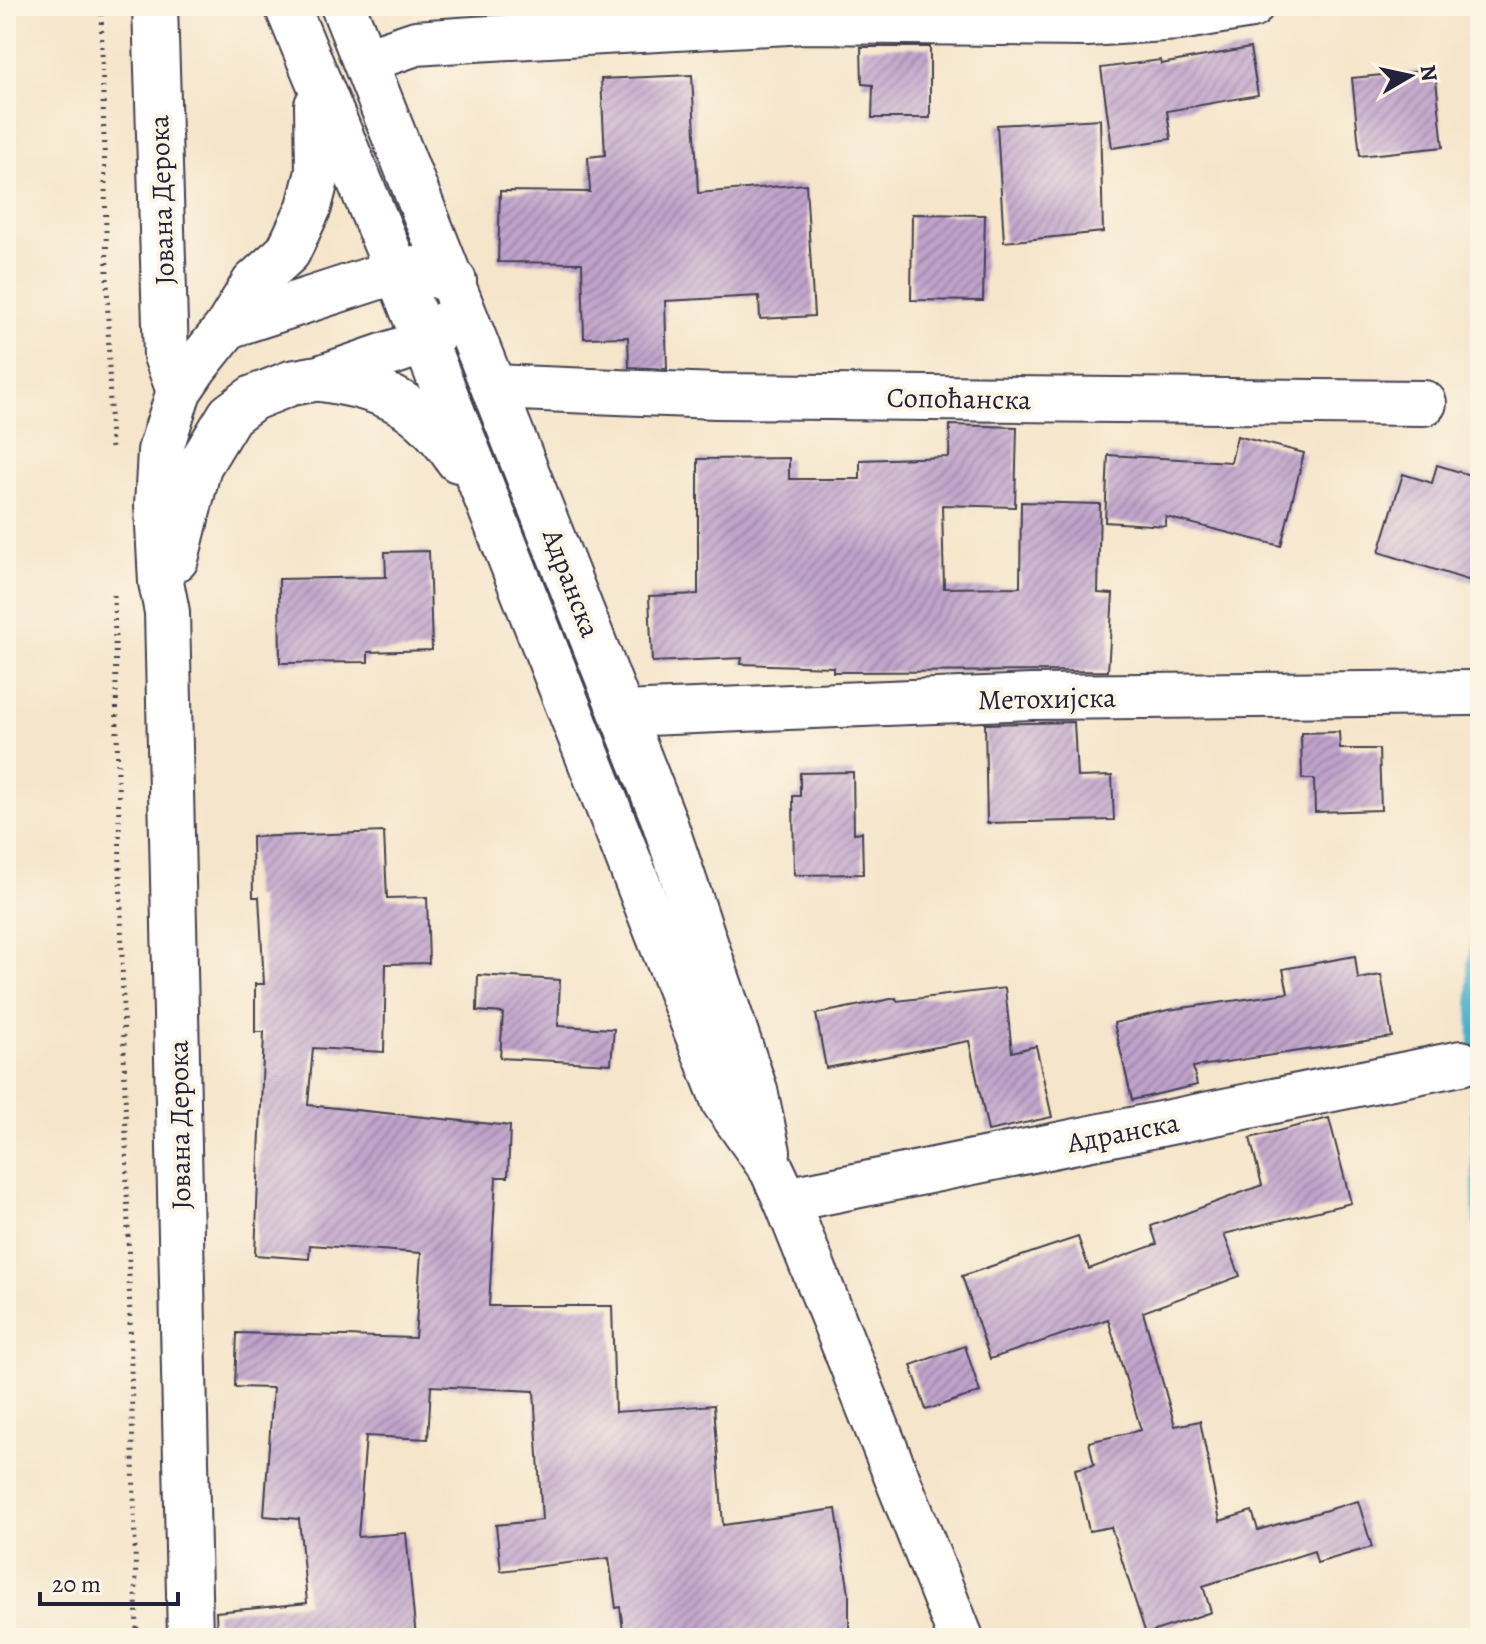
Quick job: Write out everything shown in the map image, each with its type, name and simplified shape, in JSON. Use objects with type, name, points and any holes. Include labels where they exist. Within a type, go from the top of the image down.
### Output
[{"type":"main road","name":"Јована Дерока","points":[[155,6],[166,356],[179,391]]},
{"type":"main road","name":"Адранска","points":[[287,6],[397,271],[724,1102],[779,1185]]},
{"type":"main road","name":"Адранска","points":[[343,6],[663,818],[755,1090],[779,1185],[961,1638]]},
{"type":"main road","points":[[366,60],[416,43],[474,39],[806,21],[1087,24],[1179,18],[1251,6]]},
{"type":"main road","name":"Јована Дерока","points":[[190,1638],[167,612],[161,582],[160,451],[179,391],[228,326],[254,283],[288,252],[309,207],[318,172],[316,82]]},
{"type":"main road","points":[[228,326],[397,271],[436,273],[458,293],[446,325],[424,342]]},
{"type":"main road","name":"Јована Дерока","points":[[167,612],[190,494],[213,437],[230,415],[253,398],[291,383],[319,378],[424,342]]},
{"type":"main road","points":[[319,378],[368,386],[419,414],[446,442],[490,507]]},
{"type":"main road","name":"Сопоћанска","points":[[495,387],[716,396],[1424,403]]},
{"type":"main road","name":"Метохијска","points":[[623,714],[1032,697],[1471,693]]},
{"type":"main road","name":"Адранска","points":[[779,1185],[1461,1063]]},
{"type":"path","points":[[101,6],[111,461]]},
{"type":"path","points":[[114,586],[137,1638]]},
{"type":"building","points":[[861,47],[930,47],[930,118],[872,118],[873,85],[862,84]]},
{"type":"building","points":[[1250,48],[1258,95],[1167,111],[1171,139],[1112,148],[1101,68],[1160,60],[1161,64]]},
{"type":"building","points":[[1435,70],[1443,147],[1360,156],[1352,78]]},
{"type":"building","points":[[692,75],[698,193],[806,184],[814,316],[760,319],[759,296],[665,301],[667,369],[629,367],[628,337],[584,338],[582,263],[498,262],[500,191],[590,192],[588,157],[605,155],[601,79]]},
{"type":"building","points":[[1100,119],[1103,232],[1004,242],[997,125]]},
{"type":"building","points":[[912,214],[985,215],[983,301],[911,300]]},
{"type":"building","points":[[950,425],[1017,427],[1015,507],[942,505],[944,588],[1020,587],[1021,502],[1100,504],[1098,593],[1113,594],[1108,671],[833,672],[833,667],[741,664],[742,658],[652,662],[649,596],[698,594],[698,459],[789,458],[789,479],[860,479],[860,460],[949,457]]},
{"type":"building","points":[[1237,436],[1304,453],[1281,546],[1166,517],[1166,526],[1105,522],[1108,455],[1231,462]]},
{"type":"building","points":[[1437,465],[1480,478],[1480,584],[1379,552],[1403,474],[1432,483]]},
{"type":"building","points":[[429,551],[432,650],[368,652],[368,662],[280,663],[279,579],[386,577],[385,552]]},
{"type":"building","points":[[1074,722],[1077,777],[1112,776],[1114,820],[987,823],[985,724]]},
{"type":"building","points":[[1339,732],[1340,749],[1379,749],[1381,810],[1315,812],[1314,779],[1302,779],[1301,733]]},
{"type":"building","points":[[853,772],[854,833],[862,832],[863,874],[794,875],[793,796],[800,796],[800,773]]},
{"type":"building","points":[[384,832],[387,898],[427,897],[429,963],[386,964],[384,1052],[313,1048],[308,1105],[510,1126],[508,1177],[496,1177],[489,1306],[612,1306],[615,1412],[714,1405],[723,1525],[836,1509],[849,1594],[849,1638],[624,1638],[609,1558],[501,1571],[496,1525],[542,1520],[534,1391],[431,1386],[428,1439],[366,1436],[358,1537],[406,1533],[416,1638],[217,1638],[216,1612],[307,1603],[299,1519],[264,1516],[273,1388],[235,1387],[237,1333],[415,1338],[421,1253],[310,1245],[309,1259],[255,1255],[264,1032],[255,1032],[255,984],[264,984],[259,897],[253,897],[252,837]]},
{"type":"building","points":[[1355,956],[1358,979],[1381,975],[1392,1037],[1193,1067],[1197,1085],[1132,1100],[1114,1023],[1168,1010],[1288,993],[1283,969]]},
{"type":"building","points":[[478,975],[560,980],[558,1026],[614,1029],[611,1064],[500,1058],[503,1013],[477,1011]]},
{"type":"building","points":[[1005,988],[1012,1052],[1036,1046],[1052,1117],[988,1131],[969,1041],[826,1068],[816,1014],[896,998],[897,1001]]},
{"type":"building","points":[[1329,1118],[1351,1203],[1224,1234],[1240,1276],[1143,1312],[1175,1426],[1200,1421],[1220,1521],[1252,1511],[1258,1530],[1358,1501],[1372,1547],[1317,1563],[1314,1551],[1203,1586],[1211,1612],[1146,1634],[1111,1527],[1089,1531],[1075,1469],[1094,1465],[1089,1442],[1141,1430],[1108,1319],[990,1359],[962,1276],[1078,1237],[1089,1269],[1157,1244],[1151,1226],[1262,1185],[1250,1138]]},
{"type":"building","points":[[965,1346],[980,1392],[926,1410],[911,1365]]},
{"type":"waterway","points":[[1480,915],[1474,966],[1480,1221]]}]
